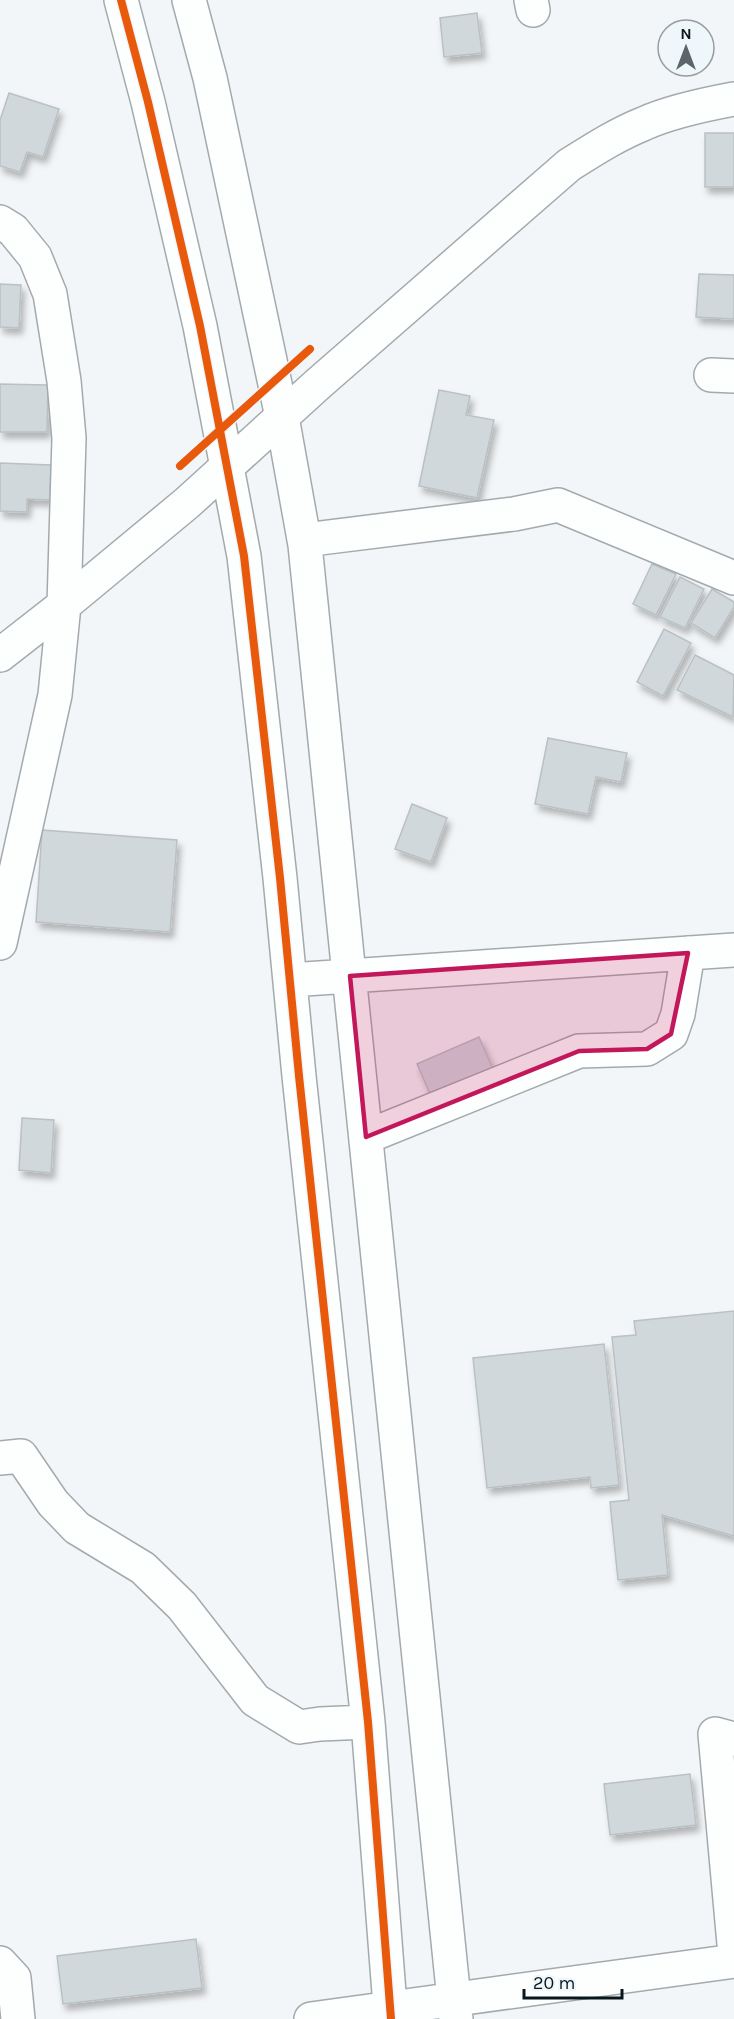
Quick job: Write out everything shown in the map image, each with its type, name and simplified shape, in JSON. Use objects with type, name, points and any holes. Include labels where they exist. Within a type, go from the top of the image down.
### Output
[{"type":"street","points":[[121,0],[148,102],[192,292],[244,556],[369,1722],[391,2014]]},
{"type":"street","points":[[189,0],[210,78],[282,417],[304,540],[455,2009]]},
{"type":"street","points":[[0,654],[64,605],[187,503],[318,384],[569,165],[608,140],[645,123],[734,99]]},
{"type":"street","points":[[0,222],[13,230],[35,257],[50,294],[64,381],[69,438],[64,605],[55,695],[0,943]]},
{"type":"street","points":[[304,540],[514,514],[558,505],[734,578]]},
{"type":"street","points":[[290,980],[734,950]]},
{"type":"street","points":[[366,1137],[579,1051],[647,1049],[671,1034],[678,1014],[688,954]]},
{"type":"street","points":[[0,1458],[21,1456],[53,1503],[78,1528],[143,1568],[182,1606],[255,1700],[299,1727],[369,1722]]},
{"type":"street","points":[[734,1739],[715,1734],[734,1944]]},
{"type":"street","points":[[311,2019],[455,2009],[734,1961]]},
{"type":"street","points":[[0,1963],[14,1978],[18,2019]]},
{"type":"highlighted area","points":[[688,953],[671,1034],[647,1049],[579,1051],[366,1137],[350,976]]},
{"type":"building","points":[[477,13],[482,53],[444,57],[440,18]]},
{"type":"building","points":[[9,93],[59,109],[43,157],[27,152],[20,172],[0,166],[0,120]]},
{"type":"building","points":[[705,133],[734,133],[734,187],[705,187]]},
{"type":"building","points":[[699,274],[734,275],[734,319],[696,317]]},
{"type":"building","points":[[0,284],[21,285],[19,328],[0,327]]},
{"type":"building","points":[[0,384],[48,385],[47,432],[0,432]]},
{"type":"building","points":[[439,390],[470,396],[466,415],[494,420],[477,498],[419,486]]},
{"type":"building","points":[[0,463],[51,465],[50,500],[27,499],[27,512],[0,511]]},
{"type":"building","points":[[652,564],[676,574],[656,615],[633,604]]},
{"type":"building","points":[[680,577],[704,589],[685,628],[660,617]]},
{"type":"building","points":[[712,589],[734,602],[734,607],[715,638],[691,623]]},
{"type":"building","points":[[664,629],[691,643],[663,696],[637,682]]},
{"type":"building","points":[[695,655],[734,675],[733,717],[677,690]]},
{"type":"building","points":[[548,738],[627,753],[621,782],[596,777],[588,814],[535,804]]},
{"type":"building","points":[[412,804],[447,818],[431,862],[395,849]]},
{"type":"building","points":[[42,830],[177,840],[170,932],[36,922]]},
{"type":"building","points":[[479,1037],[493,1069],[431,1096],[417,1064]]},
{"type":"building","points":[[22,1118],[54,1120],[51,1173],[19,1170]]},
{"type":"building","points":[[734,1311],[734,1536],[662,1515],[668,1575],[618,1580],[610,1502],[629,1500],[612,1337],[636,1335],[634,1321]]},
{"type":"building","points":[[604,1344],[619,1485],[591,1488],[590,1477],[487,1488],[473,1358]]},
{"type":"building","points":[[690,1774],[696,1825],[610,1835],[604,1784]]},
{"type":"building","points":[[196,1939],[202,1988],[63,2004],[57,1956]]},
{"type":"cycle path","points":[[121,0],[148,102],[200,326],[244,556],[368,1722],[391,2019]]},
{"type":"cycle path","points":[[180,466],[310,349]]}]
